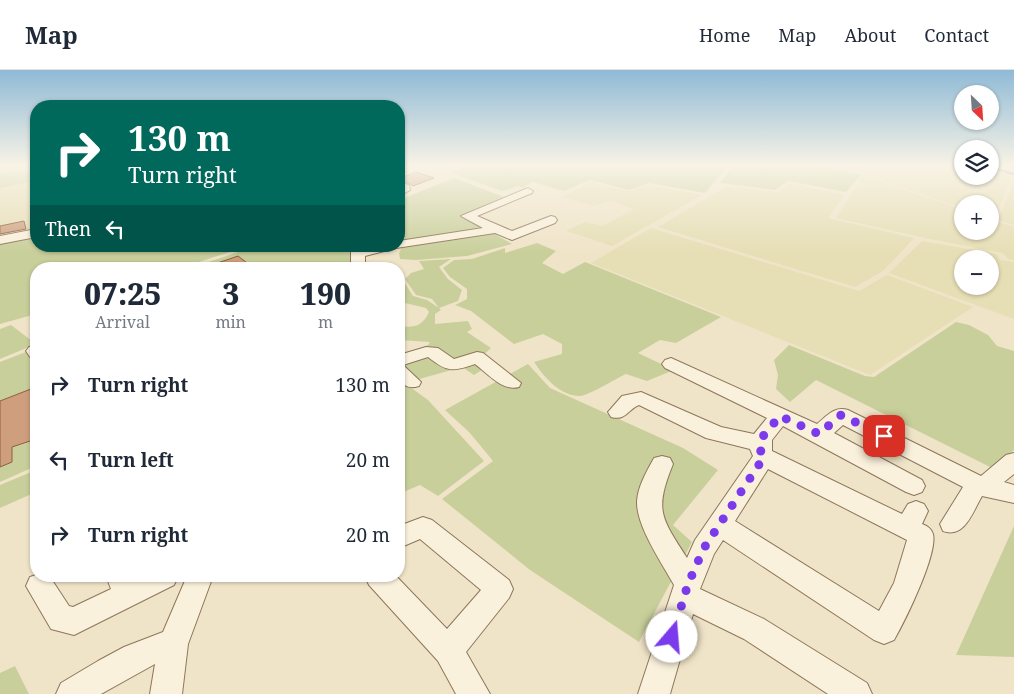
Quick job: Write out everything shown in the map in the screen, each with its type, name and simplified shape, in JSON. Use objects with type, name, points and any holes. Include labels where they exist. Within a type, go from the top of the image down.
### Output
[{"type":"street","points":[[518,195],[467,216],[509,236],[516,236],[550,220]]},
{"type":"street","points":[[405,244],[493,230]]},
{"type":"street","points":[[0,240],[30,235]]},
{"type":"street","points":[[405,359],[426,352],[432,352],[448,364],[455,365],[478,357],[512,383]]},
{"type":"street","points":[[672,364],[819,434],[914,486]]},
{"type":"street","points":[[618,412],[629,401],[641,398],[726,438],[761,450],[911,520],[921,535],[917,555],[904,596],[884,630],[720,525]]},
{"type":"street","points":[[819,434],[841,415],[980,485],[1014,494]]},
{"type":"street","points":[[654,694],[687,590],[704,548],[720,525],[780,416]]},
{"type":"street","points":[[952,524],[980,485],[1014,461]]},
{"type":"street","points":[[662,464],[651,490],[648,505],[687,590],[754,629],[856,694]]},
{"type":"street","points":[[405,534],[423,527],[499,589],[448,651]]},
{"type":"street","points":[[40,586],[61,619],[74,621],[123,586],[140,582]]},
{"type":"street","points":[[166,694],[173,644],[198,582]]},
{"type":"street","points":[[384,582],[448,651],[474,694]]},
{"type":"street","points":[[72,694],[124,664],[162,646],[173,644]]},
{"type":"shaded area","points":[[0,195],[30,195],[30,234],[0,240]]},
{"type":"shaded area","points":[[566,195],[702,195],[612,246],[566,231],[585,222],[602,226],[634,209],[610,201],[594,206],[562,197]]},
{"type":"shaded area","points":[[712,195],[844,195],[828,218],[914,238],[883,271],[855,287],[658,227]]},
{"type":"shaded area","points":[[851,195],[920,195],[954,206],[954,240],[999,240],[999,222],[1014,227],[1014,260],[1008,259],[1003,253],[999,252],[999,250],[987,250],[836,218]]},
{"type":"shaded area","points":[[924,195],[954,195],[954,205]]},
{"type":"shaded area","points":[[999,195],[1004,195],[999,206]]},
{"type":"shaded area","points":[[1008,195],[1014,195],[1014,225],[999,220]]},
{"type":"shaded area","points":[[651,228],[859,291],[887,275],[973,307],[870,375],[591,263]]},
{"type":"shaded area","points":[[922,241],[974,250],[954,250],[954,295],[999,295],[999,258],[1000,260],[1014,262],[1014,319],[889,273]]},
{"type":"green space","points":[[411,195],[499,195],[504,197],[464,215],[463,218],[485,228],[405,242],[405,198]]},
{"type":"green space","points":[[491,232],[512,244],[467,256],[416,260],[400,259],[399,253],[405,252],[405,246]]},
{"type":"green space","points":[[30,238],[30,252],[230,252],[199,262],[30,262],[30,316],[0,324],[0,243]]},
{"type":"green space","points":[[537,243],[556,251],[542,263],[563,274],[585,262],[721,317],[676,343],[660,340],[638,353],[674,370],[647,381],[626,374],[584,395],[566,393],[553,385],[534,362],[562,354],[562,344],[543,334],[514,344],[471,311],[455,305],[467,299],[467,289],[450,277],[443,268],[454,260],[472,259],[505,248],[505,253]]},
{"type":"green space","points":[[238,252],[354,252],[353,262],[209,262]]},
{"type":"green space","points":[[451,259],[439,267],[448,279],[462,290],[458,301],[439,308],[432,299],[416,295],[405,279],[411,273],[424,269],[419,261]]},
{"type":"green space","points":[[405,283],[413,296],[427,300],[441,310],[435,314],[435,324],[468,321],[472,329],[467,332],[491,348],[478,360],[485,368],[474,375],[462,367],[416,380],[405,369],[405,355],[428,345],[430,342],[405,340],[405,327],[420,324],[429,312],[426,308],[405,303]]},
{"type":"green space","points":[[956,322],[969,325],[988,335],[997,346],[1014,351],[1014,450],[994,469],[816,380],[790,402],[776,389],[778,375],[774,360],[789,345],[865,376],[874,377]]},
{"type":"green space","points":[[11,325],[30,339],[30,346],[0,359],[0,329]]},
{"type":"green space","points":[[30,350],[30,469],[0,482],[0,362]]},
{"type":"green space","points":[[528,364],[550,388],[683,448],[718,470],[673,525],[692,542],[639,642],[530,570],[442,499],[493,461],[469,432],[445,410]]},
{"type":"green space","points":[[405,383],[428,400],[484,461],[438,496],[420,485],[405,491]]},
{"type":"green space","points":[[30,472],[30,495],[0,508],[0,485]]},
{"type":"green space","points":[[1014,526],[1014,657],[956,655]]},
{"type":"green space","points":[[15,666],[29,694],[0,694],[0,673]]},
{"type":"building","points":[[24,221],[26,229],[0,234],[0,226]]},
{"type":"building","points":[[238,256],[246,262],[221,262]]},
{"type":"building","points":[[30,389],[30,441],[12,447],[12,462],[0,467],[0,401]]},
{"type":"route","points":[[672,637],[688,584],[704,548],[764,457],[759,451],[759,442],[780,416],[819,434],[841,415],[884,436]]}]
